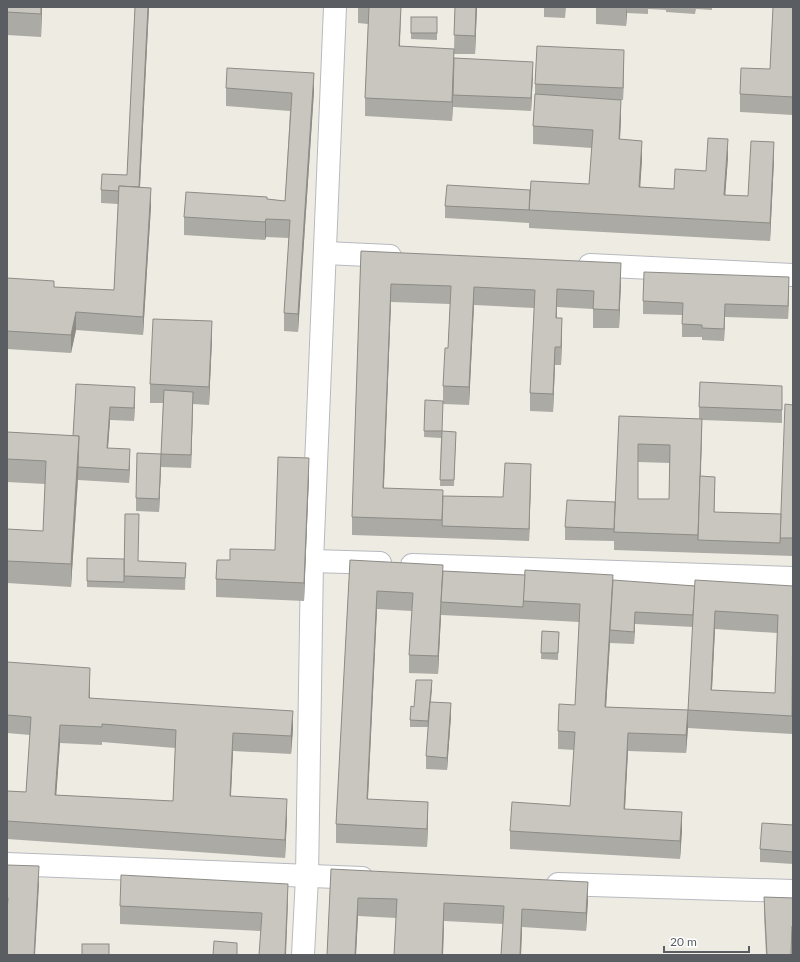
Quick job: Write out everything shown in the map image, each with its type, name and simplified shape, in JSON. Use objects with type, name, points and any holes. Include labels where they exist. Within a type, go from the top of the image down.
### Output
[{"type":"street","points":[[303,955],[307,876],[312,561],[335,7]]},
{"type":"street","points":[[325,253],[412,257]]},
{"type":"street","points":[[571,264],[793,275]]},
{"type":"street","points":[[312,561],[793,578]]},
{"type":"street","points":[[7,864],[378,879]]},
{"type":"street","points":[[538,883],[793,891]]},
{"type":"building","points":[[7,7],[41,7],[41,14],[7,12]]},
{"type":"building","points":[[135,7],[148,7],[139,187],[119,186],[119,191],[101,190],[102,174],[127,175]]},
{"type":"building","points":[[369,7],[401,7],[399,46],[454,49],[452,102],[365,98]]},
{"type":"building","points":[[455,7],[476,7],[475,36],[454,35]]},
{"type":"building","points":[[773,7],[793,7],[793,97],[740,94],[741,68],[770,69]]},
{"type":"building","points":[[411,17],[437,17],[437,33],[411,33]]},
{"type":"building","points":[[537,46],[624,50],[623,88],[535,84]]},
{"type":"building","points":[[454,58],[533,62],[531,98],[453,95]]},
{"type":"building","points":[[227,68],[314,73],[298,314],[284,313],[290,220],[266,219],[265,222],[184,217],[186,192],[267,197],[267,199],[285,201],[292,93],[226,88]]},
{"type":"building","points":[[535,94],[621,100],[619,139],[642,141],[639,187],[674,189],[675,169],[706,171],[708,138],[728,139],[724,195],[748,196],[751,141],[774,142],[770,223],[529,210],[531,181],[589,184],[593,130],[533,126]]},
{"type":"building","points":[[447,185],[530,190],[529,210],[445,206]]},
{"type":"building","points":[[119,186],[151,188],[143,317],[76,312],[71,335],[7,331],[7,278],[54,281],[54,287],[114,290]]},
{"type":"building","points":[[361,251],[621,263],[619,310],[593,309],[594,291],[557,289],[556,318],[562,318],[561,347],[555,347],[553,394],[530,393],[535,290],[474,287],[469,387],[443,386],[445,348],[448,348],[451,286],[391,284],[383,488],[443,490],[442,520],[352,517]]},
{"type":"building","points":[[644,272],[789,277],[788,306],[725,304],[724,329],[702,328],[702,325],[682,324],[683,303],[643,301]]},
{"type":"building","points":[[153,319],[212,321],[209,387],[150,384]]},
{"type":"building","points":[[700,382],[782,386],[782,410],[699,407]]},
{"type":"building","points":[[76,384],[135,387],[134,408],[110,407],[107,448],[130,449],[129,470],[78,467],[79,436],[73,436]]},
{"type":"building","points":[[164,390],[193,392],[191,455],[161,454]]},
{"type":"building","points":[[425,400],[443,401],[442,431],[424,431]]},
{"type":"building","points":[[785,404],[793,405],[793,538],[780,538]]},
{"type":"building","points":[[619,416],[702,419],[698,535],[614,532]],"holes":[[[638,444],[670,445],[669,499],[638,499]]]},
{"type":"building","points":[[442,431],[456,432],[454,480],[440,480]]},
{"type":"building","points":[[7,432],[79,436],[71,564],[7,561],[7,529],[43,531],[46,461],[7,459]]},
{"type":"building","points":[[137,453],[161,454],[159,499],[136,498]]},
{"type":"building","points":[[278,457],[309,458],[304,583],[216,579],[217,560],[230,560],[230,549],[275,550]]},
{"type":"building","points":[[505,463],[531,464],[529,529],[442,526],[443,496],[503,497]]},
{"type":"building","points":[[700,476],[715,477],[714,512],[781,514],[780,543],[698,540]]},
{"type":"building","points":[[567,500],[615,502],[614,529],[565,527]]},
{"type":"building","points":[[125,514],[139,514],[138,561],[186,563],[185,578],[124,576]]},
{"type":"building","points":[[87,558],[124,559],[124,582],[87,581]]},
{"type":"building","points":[[350,560],[443,565],[438,656],[409,655],[413,593],[377,591],[367,799],[428,802],[427,829],[336,824]]},
{"type":"building","points":[[525,570],[613,575],[605,707],[688,710],[686,735],[628,733],[624,809],[682,812],[680,841],[510,831],[512,802],[570,806],[575,732],[558,731],[559,704],[575,705],[580,604],[523,601]]},
{"type":"building","points":[[443,571],[525,575],[523,607],[441,602]]},
{"type":"building","points":[[613,580],[695,586],[693,615],[635,612],[634,632],[610,630]]},
{"type":"building","points":[[695,580],[793,586],[792,716],[688,710]],"holes":[[[715,611],[778,615],[775,693],[711,690]]]},
{"type":"building","points":[[542,631],[559,632],[558,653],[541,653]]},
{"type":"building","points":[[7,662],[90,668],[89,698],[293,711],[291,736],[233,733],[230,796],[287,799],[285,840],[7,821],[7,791],[26,792],[31,717],[7,715]],"holes":[[[102,724],[176,730],[173,801],[55,795],[60,725],[102,727]]]},
{"type":"building","points":[[416,680],[432,680],[428,721],[410,720],[411,706],[414,707]]},
{"type":"building","points":[[430,702],[451,703],[447,758],[426,756]]},
{"type":"building","points":[[762,823],[793,825],[793,852],[760,849]]},
{"type":"building","points":[[7,865],[39,866],[34,955],[7,955]]},
{"type":"building","points":[[331,869],[588,882],[586,913],[522,909],[520,955],[501,955],[504,906],[444,903],[442,955],[394,955],[397,899],[358,898],[355,955],[327,955]]},
{"type":"building","points":[[121,875],[288,884],[285,955],[259,955],[262,913],[120,906]]},
{"type":"building","points":[[764,897],[793,898],[791,955],[767,955]]},
{"type":"building","points":[[214,941],[237,943],[237,955],[213,955]]},
{"type":"building","points":[[82,944],[109,944],[109,955],[82,955]]}]
